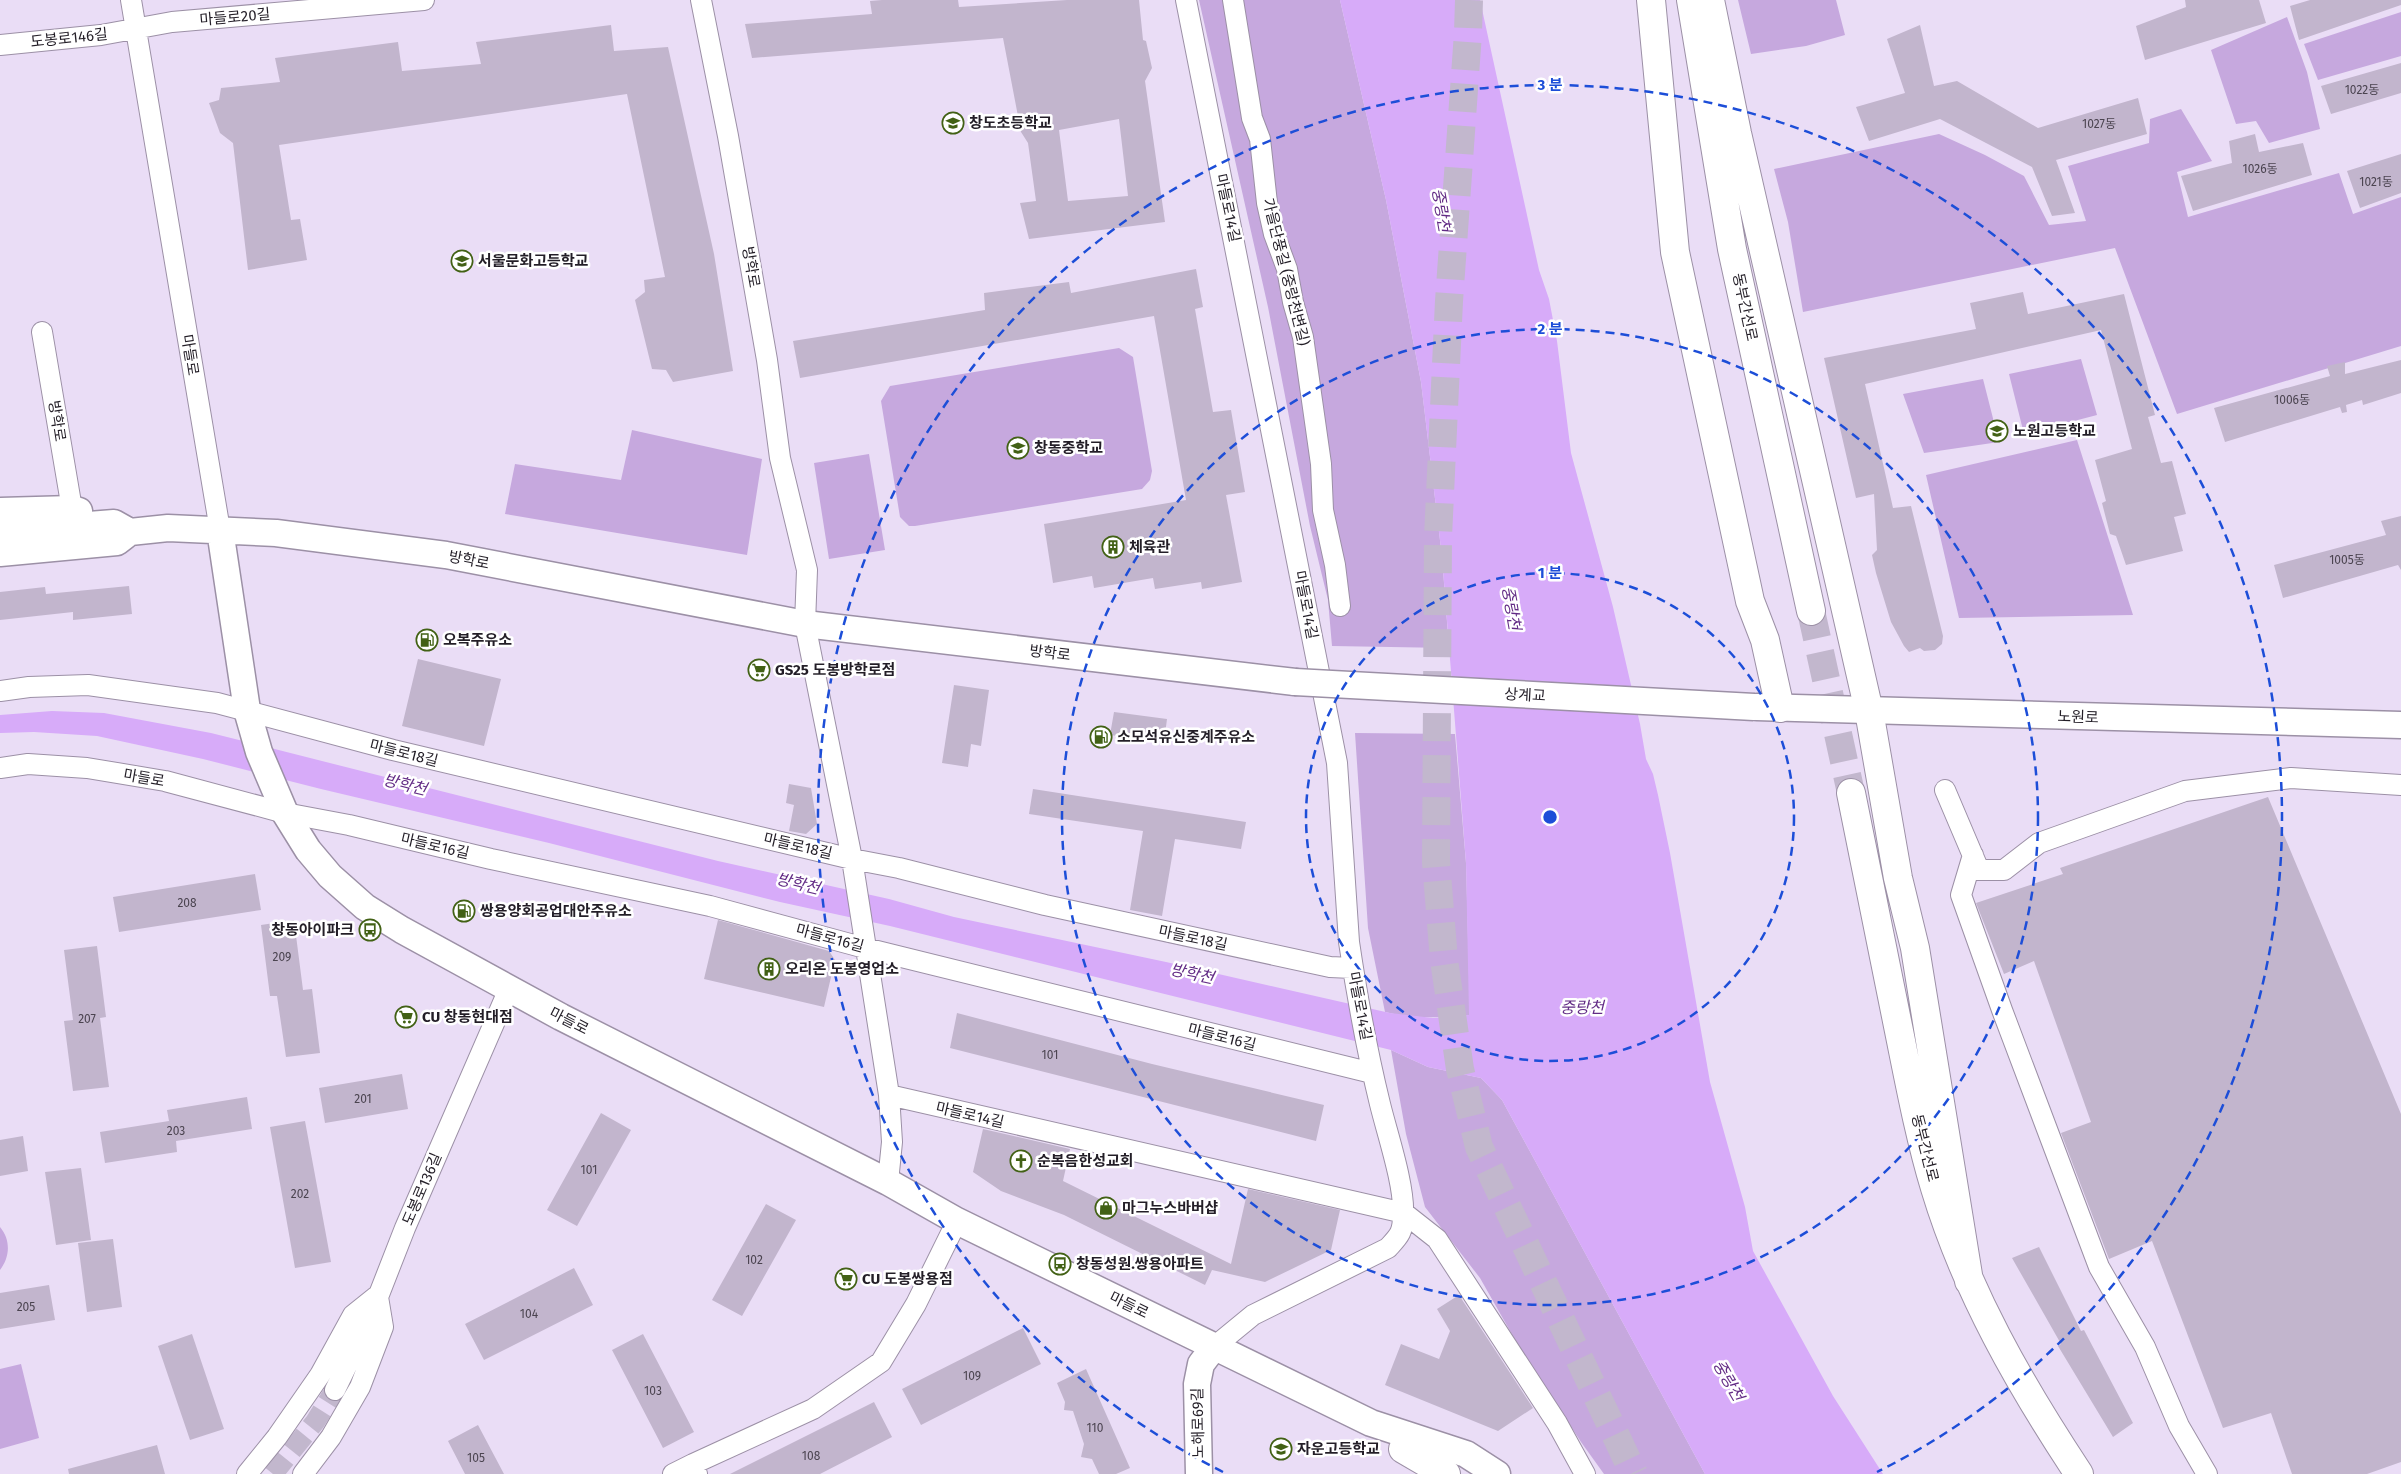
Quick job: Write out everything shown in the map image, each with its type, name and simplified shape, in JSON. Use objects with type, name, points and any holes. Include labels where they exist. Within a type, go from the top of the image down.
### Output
[{"type":"highway","points":[[1651,0],[1675,252],[1750,601],[1765,640],[1767,707]]},
{"type":"highway","name":"동부간선로","points":[[1690,0],[1732,249],[1810,611]]},
{"type":"highway","points":[[1710,0],[1743,161],[1869,711],[1898,878],[1915,948],[1969,1281]]},
{"type":"highway","name":"동부간선로","points":[[1851,792],[1914,1106],[1935,1189],[1969,1281],[2006,1354],[2047,1427],[2079,1474]]},
{"type":"highway","points":[[1402,1449],[1446,1474]]},
{"type":"main road","points":[[0,511],[72,509],[82,512],[94,534],[66,558],[0,567]]},
{"type":"main road","name":"방학로","points":[[0,553],[94,534],[114,522],[130,532],[168,528],[276,533],[446,555],[805,624],[1295,682]]},
{"type":"main road","name":"마들로","points":[[220,530],[250,722],[282,807],[308,850],[330,876],[365,906],[402,930],[509,989],[888,1182],[957,1221],[1371,1423],[1466,1454],[1497,1474]]},
{"type":"main road","name":"방학로","points":[[0,532],[94,534]]},
{"type":"main road","name":"상계교","points":[[1295,682],[1767,707]]},
{"type":"main road","name":"노원로","points":[[1767,707],[2401,725]]},
{"type":"main road","name":"노해로69길","points":[[1199,1474],[1197,1384],[1202,1364],[1214,1347]]},
{"type":"main road","name":"마들로","points":[[1371,1423],[1432,1474]]},
{"type":"street","name":"마들로","points":[[131,0],[220,530]]},
{"type":"street","name":"마들로20길","points":[[137,29],[172,22],[424,0]]},
{"type":"street","name":"방학로","points":[[701,0],[728,136],[767,360],[780,458],[808,570],[805,624],[853,867],[865,943]]},
{"type":"street","name":"마들로14길","points":[[1186,0],[1337,763],[1352,968],[1372,1067],[1398,1177],[1404,1214],[1401,1234],[1388,1248],[1253,1316],[1214,1347]]},
{"type":"street","name":"가을단풍길 (중랑천변길)","points":[[1233,0],[1252,118],[1260,139],[1267,203],[1274,234],[1287,268],[1293,302],[1304,337],[1321,464],[1323,510],[1335,565],[1340,606]]},
{"type":"street","name":"도봉로146길","points":[[0,45],[101,35],[137,29]]},
{"type":"street","name":"방학로","points":[[42,332],[72,509]]},
{"type":"street","points":[[0,691],[29,687],[88,686],[217,703],[250,722]]},
{"type":"street","name":"마들로18길","points":[[250,722],[298,726],[853,867],[899,868],[1045,905],[1330,967],[1352,968]]},
{"type":"street","name":"마들로","points":[[0,768],[28,764],[87,768],[165,781],[282,807]]},
{"type":"street","points":[[1945,790],[1979,870],[2004,870],[2039,843],[2185,791],[2291,778],[2401,784]]},
{"type":"street","name":"마들로16길","points":[[282,807],[491,859],[710,906],[1372,1067]]},
{"type":"street","points":[[1972,855],[1961,895],[2095,1258],[2145,1347],[2179,1426],[2207,1474]]},
{"type":"street","points":[[865,943],[889,1095],[892,1142],[888,1182]]},
{"type":"street","name":"도봉로136길","points":[[335,1390],[356,1350],[405,1228],[509,989]]},
{"type":"street","name":"마들로14길","points":[[889,1095],[1404,1214]]},
{"type":"street","points":[[1404,1214],[1437,1239],[1557,1423],[1585,1474]]},
{"type":"street","points":[[673,1474],[695,1469],[813,1409],[882,1362],[916,1304],[957,1221]]},
{"type":"street","points":[[247,1474],[277,1437],[320,1375],[353,1315],[378,1295],[383,1327],[360,1387],[330,1437],[303,1474]]},
{"type":"shaded area","points":[[1199,0],[1340,0],[1386,200],[1421,382],[1442,557],[1449,648],[1332,646],[1328,600],[1310,526],[1268,307]]},
{"type":"shaded area","points":[[1738,0],[1836,0],[1845,35],[1806,46],[1751,54]]},
{"type":"shaded area","points":[[2401,12],[2401,56],[2318,80],[2304,44]]},
{"type":"shaded area","points":[[2287,17],[2307,72],[2320,129],[2269,143],[2256,121],[2236,124],[2211,50]]},
{"type":"shaded area","points":[[2181,109],[2212,161],[2177,172],[2188,217],[2339,173],[2353,214],[2401,197],[2401,346],[2177,414],[2115,248],[1803,312],[1788,222],[1774,169],[1939,134],[1985,155],[2024,176],[2049,225],[2086,221],[2068,166],[2149,143],[2150,119]]},
{"type":"shaded area","points":[[1119,348],[1133,357],[1152,471],[1150,480],[1142,489],[915,526],[909,526],[900,517],[881,401],[890,386]]},
{"type":"shaded area","points":[[2081,359],[2097,415],[2024,434],[2009,374]]},
{"type":"shaded area","points":[[1983,379],[1999,442],[1924,453],[1903,394]]},
{"type":"shaded area","points":[[632,430],[762,459],[747,555],[505,514],[515,464],[621,480]]},
{"type":"shaded area","points":[[2077,440],[2133,615],[1959,618],[1926,475]]},
{"type":"shaded area","points":[[869,454],[885,550],[829,559],[814,463]]},
{"type":"shaded area","points":[[1355,733],[1455,734],[1466,863],[1470,1015],[1427,1017],[1385,1012],[1368,928]]},
{"type":"shaded area","points":[[1391,1050],[1428,1067],[1481,1078],[1502,1100],[1705,1474],[1604,1474],[1518,1345],[1480,1278],[1425,1207],[1406,1134]]},
{"type":"shaded area","points":[[0,1227],[6,1237],[8,1248],[6,1260],[0,1270]]},
{"type":"shaded area","points":[[21,1364],[39,1438],[0,1449],[0,1369]]},
{"type":"water","name":"중랑천","points":[[1340,0],[1480,0],[1539,270],[1549,299],[1557,341],[1571,453],[1613,607],[1640,724],[1646,759],[1653,774],[1658,795],[1710,1082],[1745,1207],[1753,1251],[1833,1396],[1883,1474],[1705,1474],[1502,1100],[1481,1078],[1428,1067],[1391,1050],[890,926],[780,902],[549,843],[203,759],[97,736],[34,732],[0,733],[0,715],[52,711],[104,713],[211,733],[718,861],[889,899],[954,917],[1166,962],[1390,1013],[1433,1018],[1469,1015],[1466,863],[1442,557],[1421,382],[1386,200]]},
{"type":"building","points":[[958,0],[959,7],[1067,0],[1139,0],[1143,40],[1146,41],[1152,68],[1145,81],[1165,222],[1029,239],[1020,203],[1036,201],[1028,143],[1021,132],[1003,38],[752,58],[745,24],[872,14],[870,1]],"holes":[[[1119,119],[1128,196],[1068,201],[1059,130]]]},
{"type":"building","points":[[2185,0],[2259,0],[2266,23],[2145,60],[2136,26],[2186,7]]},
{"type":"building","points":[[2310,0],[2401,0],[2401,5],[2299,40],[2290,6]]},
{"type":"building","points":[[611,25],[614,51],[668,47],[714,254],[733,371],[673,382],[666,370],[652,369],[635,300],[645,292],[644,280],[665,277],[627,94],[279,145],[291,220],[300,219],[307,260],[248,270],[233,143],[220,133],[209,103],[219,100],[221,88],[280,82],[275,58],[398,42],[402,71],[481,64],[476,42]]},
{"type":"building","points":[[1920,25],[1934,86],[1957,81],[2038,128],[2138,98],[2147,134],[2056,160],[2075,213],[2052,216],[2032,167],[1940,119],[1869,141],[1856,107],[1905,93],[1887,39]]},
{"type":"building","points":[[2401,63],[2401,93],[2331,114],[2321,86]]},
{"type":"building","points":[[2255,134],[2259,152],[2303,143],[2312,175],[2193,211],[2181,176],[2232,163],[2229,141]]},
{"type":"building","points":[[2401,154],[2401,193],[2360,208],[2347,171]]},
{"type":"building","points":[[1196,269],[1203,307],[1195,309],[1213,412],[1231,410],[1245,492],[1226,495],[1242,582],[1202,589],[1201,582],[1155,589],[1153,578],[1094,588],[1092,576],[1053,583],[1044,524],[1186,500],[1154,316],[800,378],[793,341],[985,310],[984,293],[1069,282],[1071,293]]},
{"type":"building","points":[[2023,292],[2028,314],[2124,294],[2155,415],[2148,417],[2161,463],[2172,461],[2186,514],[2174,517],[2183,551],[2126,565],[2116,536],[2110,534],[2102,503],[2106,501],[2095,460],[2132,449],[2101,330],[1865,384],[1893,508],[1911,506],[1943,636],[1942,644],[1935,650],[1924,651],[1920,648],[1909,652],[1891,622],[1872,555],[1877,550],[1874,494],[1856,498],[1824,358],[1976,329],[1970,303]]},
{"type":"building","points":[[2401,360],[2401,393],[2363,405],[2362,400],[2346,405],[2347,412],[2342,413],[2340,407],[2225,442],[2214,408],[2330,376],[2327,366],[2345,362],[2345,374]]},
{"type":"building","points":[[2401,516],[2401,570],[2398,565],[2283,598],[2274,565],[2386,535],[2381,521]]},
{"type":"building","points":[[129,586],[132,614],[73,620],[73,612],[0,620],[0,592],[45,587],[46,594]]},
{"type":"building","points":[[418,659],[501,679],[484,746],[402,726]]},
{"type":"building","points":[[954,685],[989,690],[981,746],[971,744],[968,767],[942,763]]},
{"type":"building","points":[[1114,712],[1167,719],[1164,742],[1110,735]]},
{"type":"building","points":[[789,784],[811,788],[817,824],[806,834],[789,831],[794,805],[786,803]]},
{"type":"building","points":[[1033,789],[1246,822],[1241,849],[1175,839],[1162,916],[1130,910],[1143,831],[1029,814]]},
{"type":"building","points":[[2268,797],[2401,1114],[2401,1462],[2367,1474],[2292,1474],[2271,1413],[2223,1428],[2152,1241],[2109,1259],[2061,1133],[2091,1122],[2034,961],[2004,974],[1976,903],[2063,874],[2060,868]]},
{"type":"building","points":[[255,874],[261,910],[119,932],[113,897]]},
{"type":"building","points":[[294,920],[303,990],[312,989],[320,1053],[286,1057],[277,996],[270,996],[261,925]]},
{"type":"building","name":"오리온 도봉영업소","points":[[718,920],[829,951],[835,960],[824,1007],[704,979]]},
{"type":"building","points":[[97,946],[106,1017],[100,1018],[109,1087],[73,1091],[64,1021],[73,1020],[64,950]]},
{"type":"building","points":[[957,1013],[1152,1064],[1324,1105],[1316,1141],[950,1048]]},
{"type":"building","points":[[402,1074],[408,1109],[325,1123],[319,1088]]},
{"type":"building","points":[[247,1097],[252,1129],[176,1141],[177,1152],[105,1163],[100,1132],[169,1121],[167,1110]]},
{"type":"building","points":[[601,1113],[631,1130],[577,1226],[547,1210]]},
{"type":"building","points":[[305,1121],[331,1262],[295,1268],[270,1127]]},
{"type":"building","points":[[983,1129],[1070,1149],[1063,1181],[1231,1264],[1248,1189],[1340,1210],[1331,1250],[1265,1282],[1212,1270],[1205,1285],[1064,1215],[1001,1191],[973,1172]]},
{"type":"building","points":[[23,1136],[28,1171],[0,1176],[0,1140]]},
{"type":"building","points":[[81,1168],[91,1240],[56,1245],[45,1172]]},
{"type":"building","points":[[766,1204],[796,1220],[742,1316],[712,1300]]},
{"type":"building","points":[[113,1239],[122,1307],[87,1312],[78,1243]]},
{"type":"building","points":[[2039,1247],[2081,1331],[2084,1330],[2133,1423],[2113,1437],[2058,1346],[2061,1344],[2012,1258]]},
{"type":"building","points":[[574,1268],[593,1305],[484,1360],[465,1324]]},
{"type":"building","points":[[49,1285],[55,1320],[0,1329],[0,1293]]},
{"type":"building","points":[[1459,1295],[1533,1408],[1498,1431],[1385,1385],[1401,1344],[1439,1359],[1450,1331],[1437,1309]]},
{"type":"building","points":[[1023,1328],[1041,1364],[921,1425],[902,1389]]},
{"type":"building","points":[[192,1334],[224,1429],[190,1440],[158,1346]]},
{"type":"building","points":[[643,1334],[694,1432],[663,1448],[612,1350]]},
{"type":"building","points":[[1086,1369],[1130,1468],[1116,1474],[1099,1474],[1092,1459],[1081,1457],[1084,1444],[1073,1411],[1064,1410],[1065,1402],[1057,1383]]},
{"type":"building","points":[[874,1402],[892,1437],[820,1474],[730,1474]]},
{"type":"building","points":[[478,1425],[504,1474],[465,1474],[448,1441]]},
{"type":"building","points":[[157,1445],[165,1474],[69,1474],[68,1469]]},
{"type":"tunnel","points":[[1469,0],[1449,301],[1438,537],[1436,862],[1444,960],[1460,1069],[1479,1147],[1634,1474]]},
{"type":"tunnel","points":[[1811,611],[1851,793]]},
{"type":"tunnel","points":[[273,1474],[315,1422],[335,1390]]},
{"type":"place","name":"창도초등학교","points":[[953,123]]},
{"type":"place","name":"서울문화고등학교","points":[[462,261]]},
{"type":"place","name":"노원고등학교","points":[[1997,431]]},
{"type":"place","name":"창동중학교","points":[[1018,448]]},
{"type":"place","name":"체육관","points":[[1113,547]]},
{"type":"place","name":"오복주유소","points":[[427,640]]},
{"type":"place","name":"GS25 도봉방학로점","points":[[759,670]]},
{"type":"place","name":"소모석유신중계주유소","points":[[1101,737]]},
{"type":"place","name":"쌍용양회공업대안주유소","points":[[464,911]]},
{"type":"place","name":"창동아이파크","points":[[370,930]]},
{"type":"place","name":"오리온 도봉영업소","points":[[769,969]]},
{"type":"place","name":"CU 창동현대점","points":[[406,1017]]},
{"type":"place","name":"순복음한성교회","points":[[1021,1161]]},
{"type":"place","name":"마그누스바버샵","points":[[1106,1208]]},
{"type":"place","name":"창동성원.쌍용아파트","points":[[1060,1264]]},
{"type":"place","name":"CU 도봉쌍용점","points":[[846,1279]]},
{"type":"place","name":"자운고등학교","points":[[1281,1449]]},
{"type":"water label","name":"방학천","points":[[405,784]]},
{"type":"water label","name":"방학천","points":[[798,883]]},
{"type":"water label","name":"방학천","points":[[1192,973]]}]
